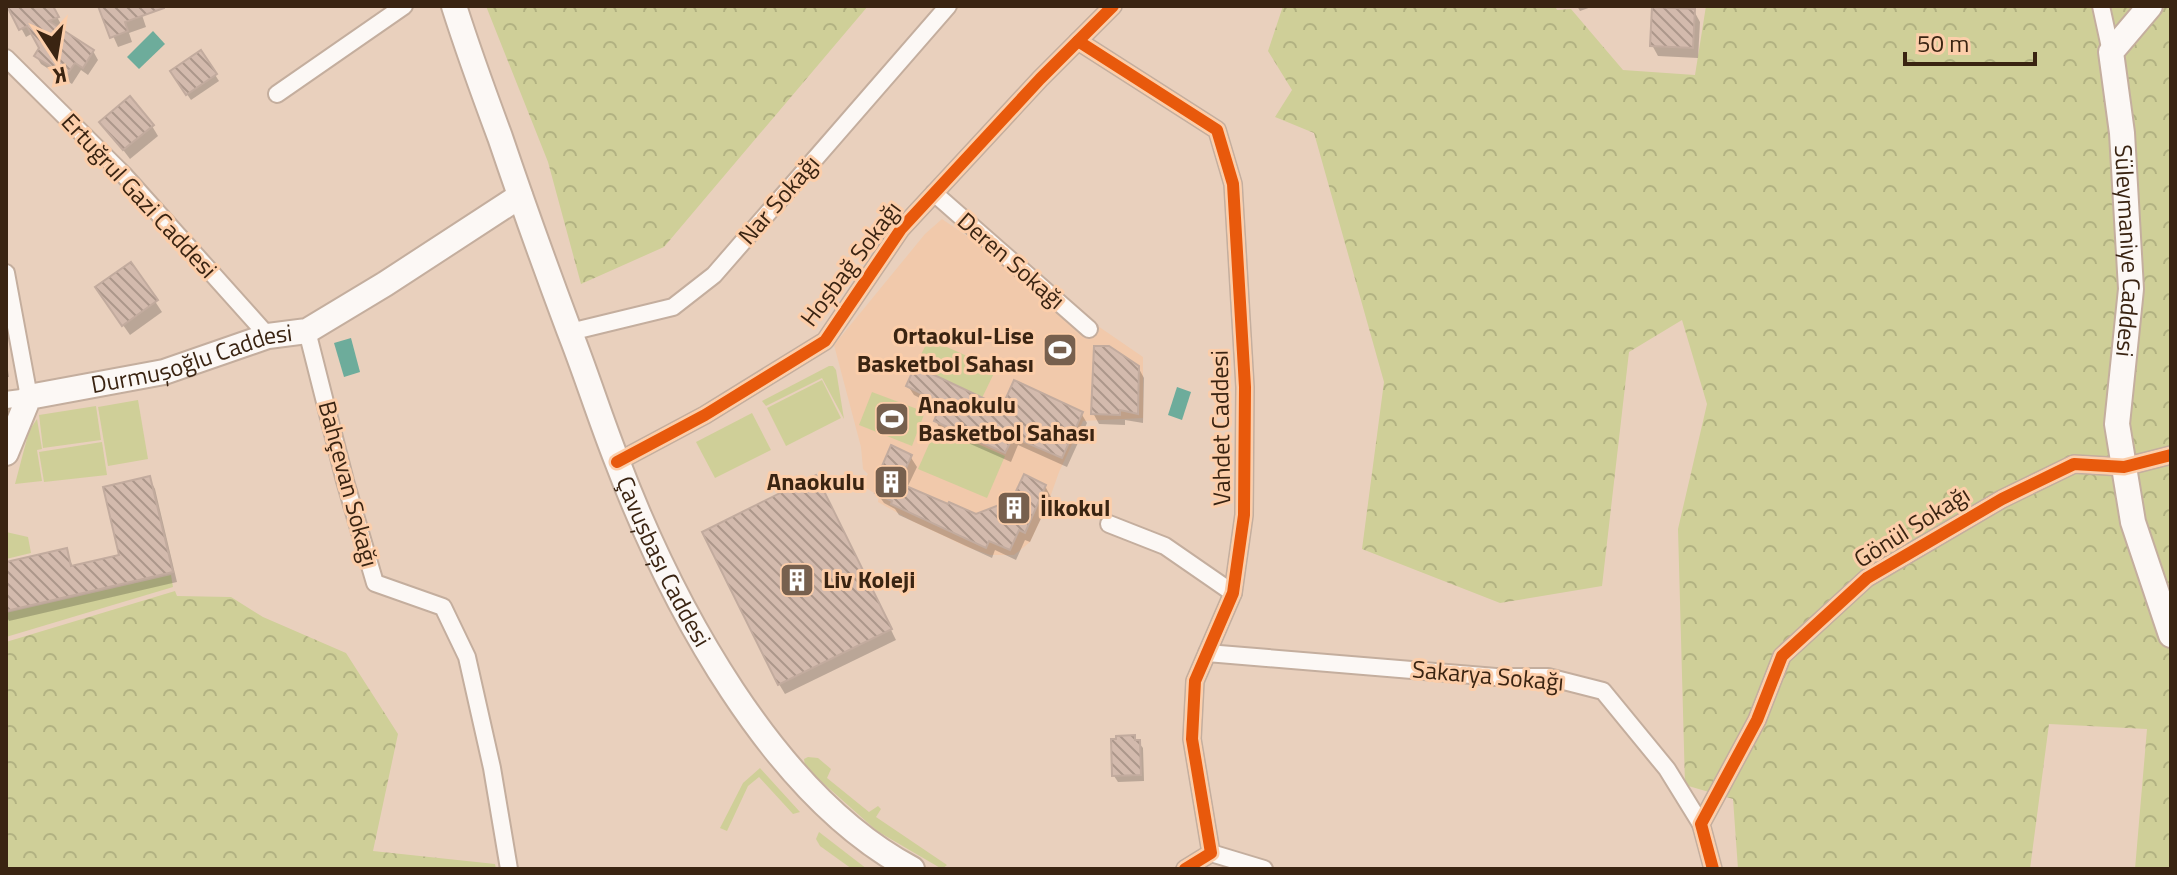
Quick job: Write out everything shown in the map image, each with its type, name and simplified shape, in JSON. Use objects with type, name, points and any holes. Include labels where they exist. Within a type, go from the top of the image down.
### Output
[{"type":"street","points":[[277,94],[404,6]]},
{"type":"street","name":"Çavuşbaşı Caddesi","points":[[454,6],[617,462],[663,568],[723,677],[775,751],[862,838],[912,869]]},
{"type":"street","name":"Nar Sokağı","points":[[570,332],[673,307],[714,275],[948,6]]},
{"type":"street","name":"Hoşbağ Sokağı","points":[[617,462],[705,415],[825,341],[901,229],[1040,79],[1113,6]]},
{"type":"street","name":"Süleymaniye Caddesi","points":[[2101,6],[2122,133],[2131,289],[2117,424],[2133,522],[2171,635]]},
{"type":"street","points":[[2111,52],[2150,6]]},
{"type":"street","name":"Vahdet Caddesi","points":[[1078,41],[1217,130],[1233,184],[1245,387],[1244,515],[1233,593],[1195,681],[1192,739],[1211,853]]},
{"type":"street","name":"Ertuğrul Gazi Caddesi","points":[[6,58],[123,174],[268,336]]},
{"type":"street","name":"Deren Sokağı","points":[[934,193],[1089,329]]},
{"type":"street","name":"Durmuşoğlu Caddesi","points":[[17,399],[164,372],[268,336],[307,331],[520,196]]},
{"type":"street","points":[[6,273],[17,399],[6,453]]},
{"type":"street","name":"Bahçevan Sokağı","points":[[307,331],[375,583],[443,607],[467,657],[492,768],[509,869]]},
{"type":"street","name":"Gönül Sokağı","points":[[1701,824],[1757,720],[1782,656],[1867,578],[2002,499],[2074,464],[2124,467],[2171,455]]},
{"type":"street","points":[[1109,524],[1165,546],[1233,593]]},
{"type":"street","name":"Sakarya Sokağı","points":[[1207,653],[1496,677],[1548,677],[1603,691],[1667,769],[1701,824]]},
{"type":"street","points":[[1701,824],[1713,869]]},
{"type":"street","points":[[1185,869],[1211,853],[1264,869]]},
{"type":"shaded area","points":[[942,219],[1143,357],[1143,418],[1083,421],[1030,542],[1014,555],[990,555],[967,547],[878,502],[879,496],[861,485],[868,474],[863,469],[861,447],[834,345],[925,234]]},
{"type":"green space","points":[[486,6],[868,6],[664,247],[581,284],[548,162]]},
{"type":"green space","points":[[1283,6],[1555,6],[1557,10],[1571,9],[1623,70],[1695,75],[1706,6],[2171,6],[2171,869],[2135,869],[2147,729],[2049,724],[2030,869],[1738,869],[1733,799],[1685,785],[1678,529],[1707,404],[1682,320],[1629,352],[1602,586],[1500,603],[1362,549],[1384,382],[1314,133],[1275,117],[1292,90],[1268,51]]},
{"type":"green space","points":[[929,339],[996,369],[982,398],[915,366]]},
{"type":"green space","points":[[829,366],[836,370],[844,419],[822,378],[766,406],[762,401]]},
{"type":"green space","points":[[822,380],[841,418],[786,446],[767,408]]},
{"type":"green space","name":"Anaokulu Basketbol Sahası","points":[[872,392],[925,412],[912,446],[859,425]]},
{"type":"green space","points":[[138,400],[148,459],[108,466],[98,407]]},
{"type":"green space","points":[[96,406],[101,440],[43,448],[39,415]]},
{"type":"green space","points":[[752,413],[771,450],[715,478],[696,442]]},
{"type":"green space","points":[[37,419],[42,449],[37,450],[42,481],[15,484],[29,431]]},
{"type":"green space","points":[[937,426],[1005,456],[987,498],[918,469]]},
{"type":"green space","points":[[102,442],[107,475],[44,482],[39,452]]},
{"type":"green space","points":[[6,532],[28,537],[31,553],[6,559]]},
{"type":"green space","points":[[171,575],[173,587],[6,637],[6,613]]},
{"type":"green space","points":[[175,591],[177,596],[231,597],[263,617],[346,653],[398,734],[373,851],[495,864],[496,869],[6,869],[6,642]]},
{"type":"green space","points":[[818,758],[831,769],[827,778],[869,812],[878,806],[881,809],[876,817],[947,865],[942,869],[877,831],[805,767],[804,759]]},
{"type":"green space","points":[[760,768],[800,812],[793,814],[759,777],[748,786],[727,831],[720,828],[743,783]]},
{"type":"green space","points":[[819,832],[867,869],[852,869],[820,846],[816,839]]},
{"type":"water","points":[[153,31],[165,44],[139,69],[127,57]]},
{"type":"water","points":[[351,338],[360,372],[344,377],[334,343]]},
{"type":"water","points":[[1177,387],[1191,392],[1182,420],[1168,415]]},
{"type":"building","points":[[7,6],[53,6],[59,17],[49,21],[94,50],[83,68],[75,63],[66,76],[34,56],[39,48],[27,26],[19,30]]},
{"type":"building","points":[[98,6],[164,8],[125,22],[128,31],[110,38]]},
{"type":"building","points":[[1652,7],[1695,9],[1693,48],[1650,46]]},
{"type":"building","points":[[201,50],[217,74],[186,95],[170,71]]},
{"type":"building","points":[[130,96],[154,125],[123,150],[99,122]]},
{"type":"building","points":[[131,262],[158,300],[122,326],[95,287]]},
{"type":"building","points":[[1094,346],[1109,346],[1139,366],[1138,414],[1120,410],[1120,415],[1091,414]]},
{"type":"building","points":[[915,366],[1002,407],[1014,380],[1083,412],[1062,458],[1013,437],[1005,453],[934,421],[941,403],[906,386]]},
{"type":"building","name":"İlkokul","points":[[891,445],[912,455],[899,483],[976,514],[1012,500],[1024,474],[1046,485],[1025,533],[1019,530],[1010,550],[989,541],[986,548],[891,504],[892,501],[875,493],[883,475],[879,473]]},
{"type":"building","name":"Liv Koleji","points":[[816,475],[892,629],[778,685],[702,532]]},
{"type":"building","points":[[150,476],[173,572],[6,611],[6,562],[67,548],[71,566],[119,555],[103,487]]},
{"type":"building","points":[[1135,735],[1135,740],[1140,740],[1141,775],[1112,776],[1111,739]]},
{"type":"cycle path","points":[[617,462],[705,415],[825,341],[901,229],[1040,79],[1113,6]]},
{"type":"cycle path","points":[[1078,41],[1217,130],[1233,184],[1245,387],[1244,515],[1233,593],[1195,681],[1192,739],[1211,853],[1185,869]]},
{"type":"cycle path","points":[[1713,869],[1701,824],[1757,720],[1782,656],[1867,578],[2002,499],[2074,464],[2124,467],[2171,455]]},
{"type":"place","name":"Ortaokul-Lise Basketbol Sahası","points":[[1060,350]]},
{"type":"place","name":"Anaokulu Basketbol Sahası","points":[[892,419]]},
{"type":"place","name":"Anaokulu","points":[[891,482]]},
{"type":"place","name":"İlkokul","points":[[1014,508]]},
{"type":"place","name":"Liv Koleji","points":[[797,580]]}]
